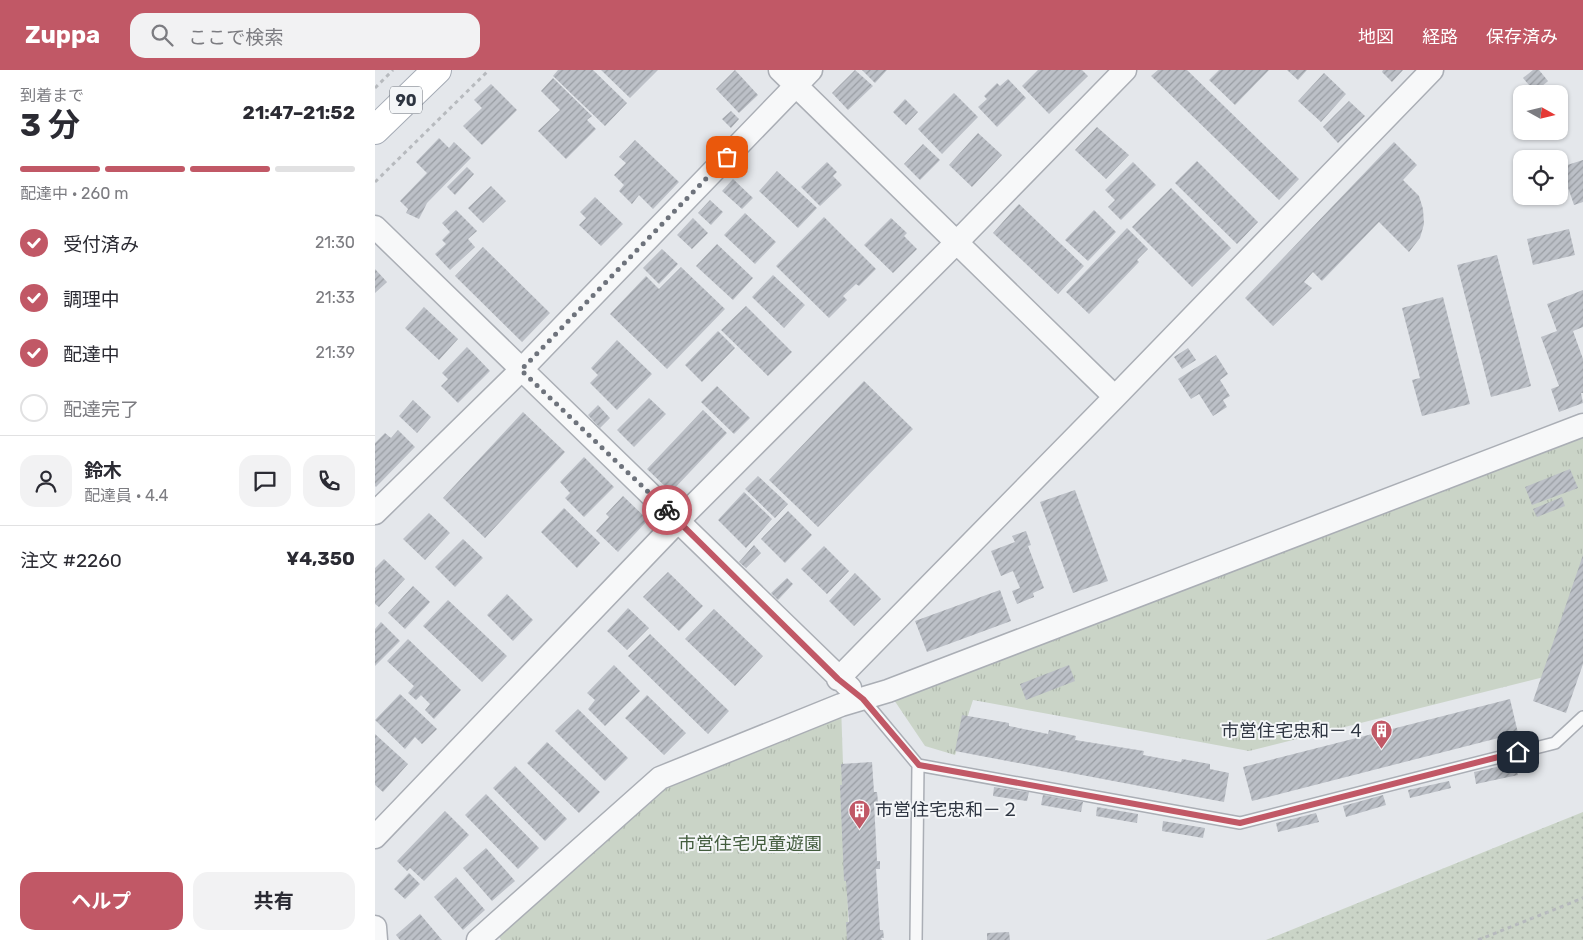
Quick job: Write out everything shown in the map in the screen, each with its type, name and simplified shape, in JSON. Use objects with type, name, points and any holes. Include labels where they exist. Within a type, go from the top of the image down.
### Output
[{"type":"main road","name":"90","points":[[375,130],[437,70]]},
{"type":"street","points":[[780,70],[1115,397]]},
{"type":"street","points":[[375,513],[521,370],[811,70]]},
{"type":"street","points":[[375,837],[678,521],[956,243],[1125,70]]},
{"type":"street","points":[[838,679],[1432,70]]},
{"type":"street","points":[[375,227],[838,679],[863,699]]},
{"type":"street","points":[[477,940],[660,778],[841,705],[907,684],[1583,425]]},
{"type":"street","points":[[375,927],[376,940]]},
{"type":"lane","points":[[863,699],[919,765],[1240,823],[1555,742],[1583,717]]},
{"type":"lane","points":[[916,940],[919,765]]},
{"type":"path","points":[[375,88],[393,70]]},
{"type":"path","points":[[375,182],[489,70]]},
{"type":"path","points":[[1477,940],[1583,898]]},
{"type":"green space","points":[[1583,425],[1583,588],[1552,675],[1249,751],[973,700],[955,755],[925,746],[888,691]]},
{"type":"green space","name":"市営住宅児童遊園","points":[[841,705],[849,940],[501,940],[493,926],[660,778]]},
{"type":"green space","points":[[1583,812],[1583,940],[1266,940]]},
{"type":"building","points":[[558,70],[593,70],[627,103],[605,126],[553,76]]},
{"type":"building","points":[[601,70],[658,70],[630,98]]},
{"type":"building","points":[[735,70],[758,95],[739,113],[716,89]]},
{"type":"building","points":[[855,70],[873,86],[848,110],[832,93]]},
{"type":"building","points":[[862,70],[887,70],[875,83]]},
{"type":"building","points":[[1038,70],[1082,70],[1088,76],[1049,114],[1022,86]]},
{"type":"building","points":[[1158,70],[1187,70],[1299,179],[1279,200],[1151,76]]},
{"type":"building","points":[[1219,70],[1269,70],[1235,105],[1209,80]]},
{"type":"building","points":[[1287,70],[1307,70],[1298,80]]},
{"type":"building","points":[[1383,70],[1403,70],[1392,82],[1382,72]]},
{"type":"building","points":[[1533,70],[1539,70],[1548,81],[1543,85],[1529,85],[1523,78]]},
{"type":"building","points":[[1324,73],[1346,94],[1321,122],[1298,101]]},
{"type":"building","points":[[553,78],[592,116],[587,120],[596,129],[566,159],[538,131],[560,110],[541,91]]},
{"type":"building","points":[[1008,79],[1026,98],[997,127],[978,107],[987,99],[984,96],[997,83],[1000,86]]},
{"type":"building","points":[[491,84],[517,110],[482,145],[463,126],[482,108],[474,100]]},
{"type":"building","points":[[954,93],[978,117],[942,154],[918,129]]},
{"type":"building","points":[[905,99],[918,112],[906,125],[893,112]]},
{"type":"building","points":[[1349,101],[1365,116],[1338,143],[1323,127]]},
{"type":"building","points":[[731,111],[739,119],[731,128],[722,119]]},
{"type":"building","points":[[1097,127],[1129,155],[1106,179],[1075,150]]},
{"type":"building","points":[[978,133],[1002,155],[972,187],[949,165]]},
{"type":"building","points":[[439,138],[449,148],[454,142],[471,158],[427,203],[419,219],[406,213],[408,209],[400,201],[427,173],[416,162]]},
{"type":"building","points":[[635,140],[679,182],[653,209],[639,195],[632,204],[619,191],[624,185],[614,175],[626,163],[619,157]]},
{"type":"building","points":[[1394,142],[1417,165],[1403,180],[1419,196],[1423,209],[1424,224],[1420,238],[1409,252],[1379,222],[1322,281],[1313,272],[1304,282],[1312,288],[1273,326],[1245,298]]},
{"type":"building","points":[[923,144],[940,160],[920,180],[904,164]]},
{"type":"building","points":[[1583,160],[1583,202],[1574,205],[1568,187],[1568,165]]},
{"type":"building","points":[[1197,161],[1258,222],[1237,244],[1175,183]]},
{"type":"building","points":[[827,162],[837,172],[833,176],[842,185],[820,206],[801,187]]},
{"type":"building","points":[[1133,162],[1156,185],[1121,220],[1108,207],[1115,200],[1105,190]]},
{"type":"building","points":[[467,167],[474,174],[455,195],[447,187]]},
{"type":"building","points":[[777,171],[817,208],[798,228],[759,191]]},
{"type":"building","points":[[733,179],[753,198],[742,209],[722,191]]},
{"type":"building","points":[[491,186],[506,201],[483,223],[468,208]]},
{"type":"building","points":[[1171,188],[1231,248],[1192,287],[1132,227]]},
{"type":"building","points":[[595,197],[623,224],[601,246],[579,225],[586,218],[580,212]]},
{"type":"building","points":[[710,200],[723,212],[711,225],[698,213]]},
{"type":"building","points":[[1019,204],[1084,266],[1058,294],[993,233]]},
{"type":"building","points":[[456,210],[477,231],[468,239],[475,247],[450,270],[435,254],[446,244],[442,240],[450,232],[442,223]]},
{"type":"building","points":[[1094,210],[1116,232],[1088,261],[1065,240]]},
{"type":"building","points":[[745,213],[776,242],[755,264],[724,235]]},
{"type":"building","points":[[824,217],[876,269],[859,286],[856,284],[843,296],[847,300],[829,318],[776,266]]},
{"type":"building","points":[[693,218],[708,233],[692,249],[677,235]]},
{"type":"building","points":[[891,218],[907,233],[904,236],[917,249],[893,273],[864,245]]},
{"type":"building","points":[[1127,228],[1148,249],[1137,260],[1139,262],[1089,314],[1066,292]]},
{"type":"building","points":[[1569,229],[1575,255],[1533,265],[1527,239]]},
{"type":"building","points":[[717,244],[753,278],[733,300],[696,266]]},
{"type":"building","points":[[483,247],[550,313],[522,342],[455,276]]},
{"type":"building","points":[[662,249],[678,264],[659,284],[643,268]]},
{"type":"building","points":[[1497,255],[1531,386],[1491,397],[1457,265]]},
{"type":"building","points":[[681,267],[725,309],[667,369],[610,314],[646,276],[659,289]]},
{"type":"building","points":[[375,269],[387,282],[375,293]]},
{"type":"building","points":[[773,275],[805,305],[784,328],[752,297]]},
{"type":"building","points":[[1583,290],[1583,327],[1573,331],[1583,359],[1583,393],[1581,393],[1583,403],[1559,412],[1551,389],[1559,386],[1541,337],[1557,331],[1547,304]]},
{"type":"building","points":[[1443,297],[1470,404],[1422,416],[1412,380],[1420,378],[1402,308]]},
{"type":"building","points":[[746,306],[792,352],[768,376],[721,330]]},
{"type":"building","points":[[424,307],[458,339],[439,360],[405,328]]},
{"type":"building","points":[[718,331],[735,348],[702,382],[685,365]]},
{"type":"building","points":[[617,340],[652,374],[617,410],[590,383],[598,375],[591,368]]},
{"type":"building","points":[[467,347],[490,371],[458,403],[441,386],[448,379],[442,373]]},
{"type":"building","points":[[1188,348],[1196,360],[1182,369],[1174,357]]},
{"type":"building","points":[[1216,355],[1228,374],[1220,380],[1230,396],[1223,400],[1227,407],[1213,416],[1199,394],[1191,399],[1178,379]]},
{"type":"building","points":[[864,381],[913,429],[818,527],[769,480]]},
{"type":"building","points":[[717,386],[750,418],[734,434],[701,402]]},
{"type":"building","points":[[649,398],[666,414],[634,447],[617,430]]},
{"type":"building","points":[[413,400],[431,417],[417,433],[399,416]]},
{"type":"building","points":[[598,405],[610,418],[600,428],[588,415]]},
{"type":"building","points":[[703,410],[727,433],[671,492],[647,469]]},
{"type":"building","points":[[523,412],[565,452],[485,538],[443,498]]},
{"type":"building","points":[[398,430],[415,447],[376,487],[375,443],[385,433],[391,438]]},
{"type":"building","points":[[584,457],[614,487],[584,517],[565,498],[570,493],[560,482]]},
{"type":"building","points":[[1570,469],[1578,488],[1532,505],[1525,487]]},
{"type":"building","points":[[758,476],[788,504],[775,518],[745,489]]},
{"type":"building","points":[[1075,490],[1108,581],[1073,593],[1040,502]]},
{"type":"building","points":[[744,492],[772,519],[746,548],[718,520]]},
{"type":"building","points":[[623,496],[648,520],[618,552],[596,531],[609,517],[606,514]]},
{"type":"building","points":[[1562,497],[1565,506],[1537,517],[1533,509]]},
{"type":"building","points":[[564,508],[600,543],[577,568],[541,532]]},
{"type":"building","points":[[788,511],[812,535],[785,563],[761,539]]},
{"type":"building","points":[[429,513],[450,533],[425,560],[403,539]]},
{"type":"building","points":[[1026,531],[1031,545],[1028,546],[1044,588],[1033,593],[1034,597],[1017,604],[1012,591],[1020,588],[1013,571],[1001,576],[991,551],[1015,542],[1012,536]]},
{"type":"building","points":[[463,539],[483,558],[455,587],[435,567]]},
{"type":"building","points":[[754,545],[761,553],[746,568],[739,562]]},
{"type":"building","points":[[824,546],[849,571],[827,594],[801,569]]},
{"type":"building","points":[[1583,555],[1583,664],[1566,713],[1533,701]]},
{"type":"building","points":[[384,559],[405,579],[379,607],[375,604],[375,568]]},
{"type":"building","points":[[668,572],[703,606],[679,631],[643,597]]},
{"type":"building","points":[[855,573],[881,599],[854,626],[829,601]]},
{"type":"building","points":[[787,578],[793,584],[778,600],[771,593]]},
{"type":"building","points":[[413,586],[430,602],[405,629],[388,613]]},
{"type":"building","points":[[1000,590],[1011,621],[927,652],[915,621]]},
{"type":"building","points":[[507,594],[533,620],[513,641],[487,615]]},
{"type":"building","points":[[448,600],[507,656],[482,682],[423,626]]},
{"type":"building","points":[[628,608],[649,628],[627,650],[607,631]]},
{"type":"building","points":[[714,609],[763,656],[735,686],[685,639]]},
{"type":"building","points":[[381,622],[400,641],[375,666],[375,629]]},
{"type":"building","points":[[650,634],[729,711],[708,734],[628,656]]},
{"type":"building","points":[[408,639],[461,690],[434,719],[425,710],[430,704],[421,695],[416,700],[408,693],[414,686],[387,661]]},
{"type":"building","points":[[614,665],[640,691],[605,726],[588,709],[595,700],[587,693]]},
{"type":"building","points":[[1069,665],[1075,681],[1026,700],[1020,684]]},
{"type":"building","points":[[400,694],[437,729],[422,744],[415,737],[405,749],[375,720]]},
{"type":"building","points":[[647,695],[686,733],[664,755],[625,718]]},
{"type":"building","name":"市営住宅忠和－４","points":[[1510,699],[1518,733],[1252,801],[1243,767]]},
{"type":"building","points":[[578,709],[628,758],[605,781],[555,731]]},
{"type":"building","points":[[962,715],[1009,723],[1009,726],[1048,734],[1049,730],[1076,736],[1075,740],[1144,751],[1143,755],[1181,762],[1182,759],[1210,764],[1210,769],[1229,773],[1224,802],[955,751]]},
{"type":"building","points":[[375,734],[408,764],[383,792],[375,785]]},
{"type":"building","points":[[547,742],[600,792],[579,813],[527,763]]},
{"type":"building","name":"市営住宅忠和－２","points":[[872,762],[874,792],[877,792],[878,802],[874,802],[877,861],[880,861],[880,869],[876,869],[880,930],[883,930],[884,938],[881,938],[882,940],[847,940],[846,922],[849,922],[846,881],[844,881],[840,785],[842,785],[841,764]]},
{"type":"building","points":[[1515,763],[1518,775],[1476,784],[1474,772]]},
{"type":"building","points":[[515,766],[567,819],[545,841],[493,788]]},
{"type":"building","points":[[1449,781],[1451,788],[1410,798],[1408,790]]},
{"type":"building","points":[[994,787],[1029,792],[1027,801],[993,796]]},
{"type":"building","points":[[486,794],[539,848],[518,869],[465,815]]},
{"type":"building","points":[[1043,795],[1083,802],[1081,812],[1041,805]]},
{"type":"building","points":[[1383,795],[1386,805],[1346,817],[1343,806]]},
{"type":"building","points":[[1097,807],[1138,814],[1137,823],[1096,816]]},
{"type":"building","points":[[445,811],[469,835],[424,881],[410,868],[407,871],[397,861]]},
{"type":"building","points":[[1316,813],[1319,822],[1278,832],[1276,823]]},
{"type":"building","points":[[1163,821],[1205,828],[1203,838],[1162,831]]},
{"type":"building","points":[[486,848],[515,881],[492,901],[463,868]]},
{"type":"building","points":[[409,873],[420,884],[405,899],[394,889]]},
{"type":"building","points":[[456,877],[485,910],[463,930],[434,897]]},
{"type":"building","points":[[420,914],[442,940],[400,940],[396,935]]},
{"type":"building","points":[[1009,932],[1010,940],[987,940],[987,933]]},
{"type":"way so far","points":[[667,510],[521,370],[727,157]]},
{"type":"place","name":"市営住宅忠和－４","points":[[1381,750]]},
{"type":"place","name":"市営住宅忠和－２","points":[[859,829]]},
{"type":"route","points":[[667,510],[838,679],[863,699],[919,765],[1240,823],[1518,752]]}]
